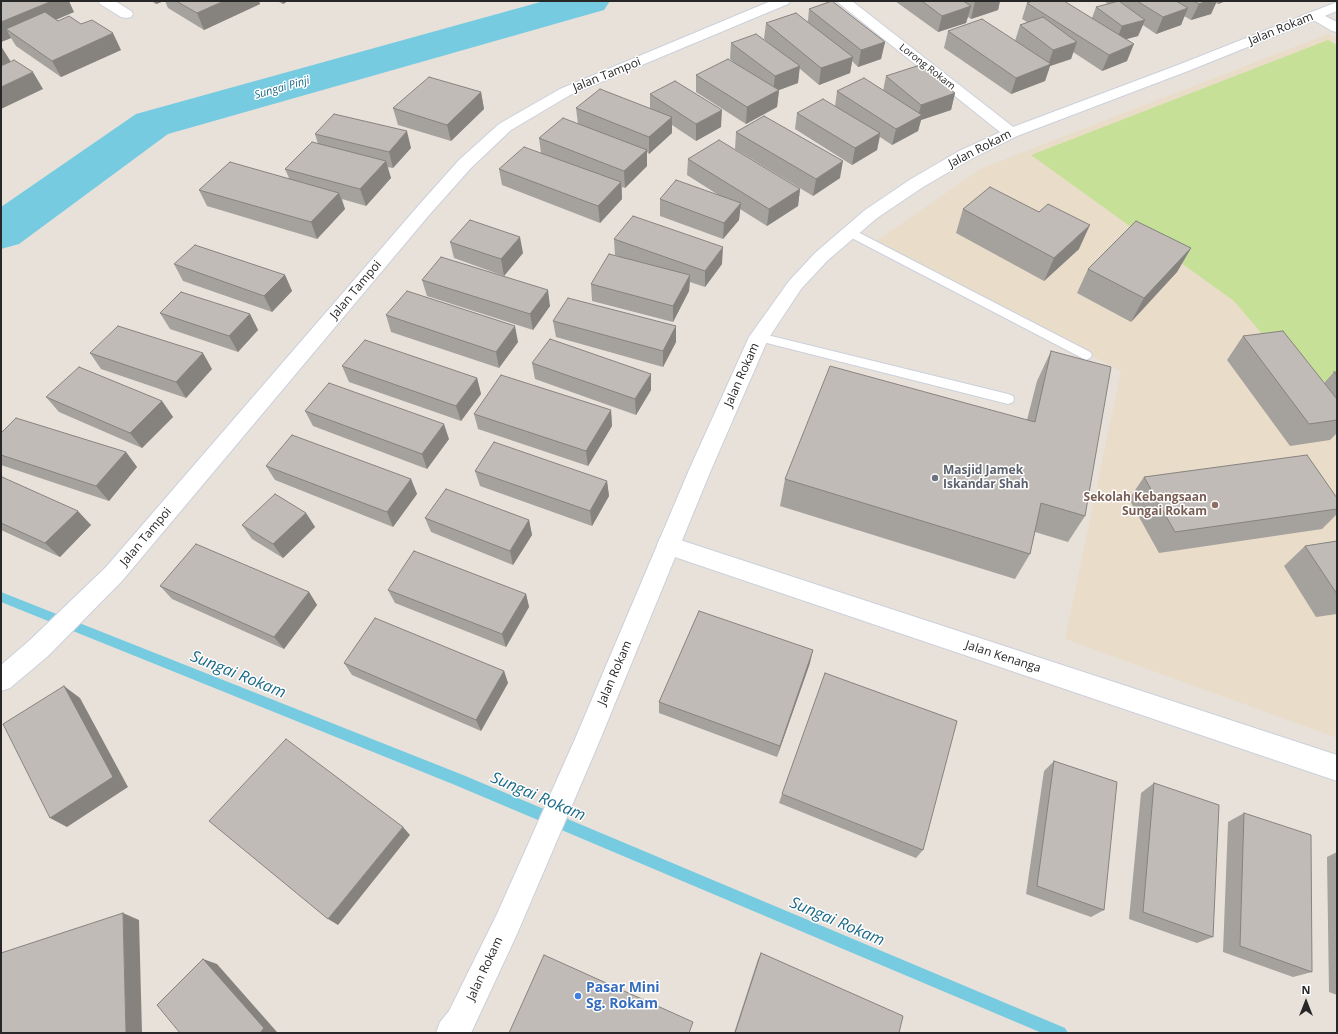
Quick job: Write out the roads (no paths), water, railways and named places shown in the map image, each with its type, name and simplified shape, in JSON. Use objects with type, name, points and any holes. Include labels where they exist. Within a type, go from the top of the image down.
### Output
[{"type":"street","points":[[105,1],[126,14]]},
{"type":"street","name":"Jalan Tampoi","points":[[1,680],[39,648],[114,574],[424,210],[465,164],[505,127],[565,92],[783,1]]},
{"type":"street","name":"Lorong Rokam","points":[[843,1],[1011,133]]},
{"type":"street","name":"Jalan Rokam","points":[[451,1033],[460,1022],[507,924],[584,747],[668,545],[759,337],[795,285],[821,257],[871,214],[965,155],[1011,133],[1183,68],[1337,6]]},
{"type":"street","points":[[1315,15],[1337,28]]},
{"type":"street","name":"Jalan Kenanga","points":[[668,545],[1337,768]]},
{"type":"lane","points":[[850,232],[1086,355]]},
{"type":"lane","points":[[759,337],[1008,399]]},
{"type":"waterway","name":"Sungai Pinji","points":[[1,232],[152,124],[590,1]]},
{"type":"waterway","name":"Sungai Rokam","points":[[1,597],[458,780],[1060,1033]]},
{"type":"place","name":"Masjid Jamek Iskandar Shah","points":[[935,478]]},
{"type":"place","name":"Sekolah Kebangsaan Sungai Rokam","points":[[1215,505]]},
{"type":"place","name":"Pasar Mini Sg. Rokam","points":[[578,996]]}]
